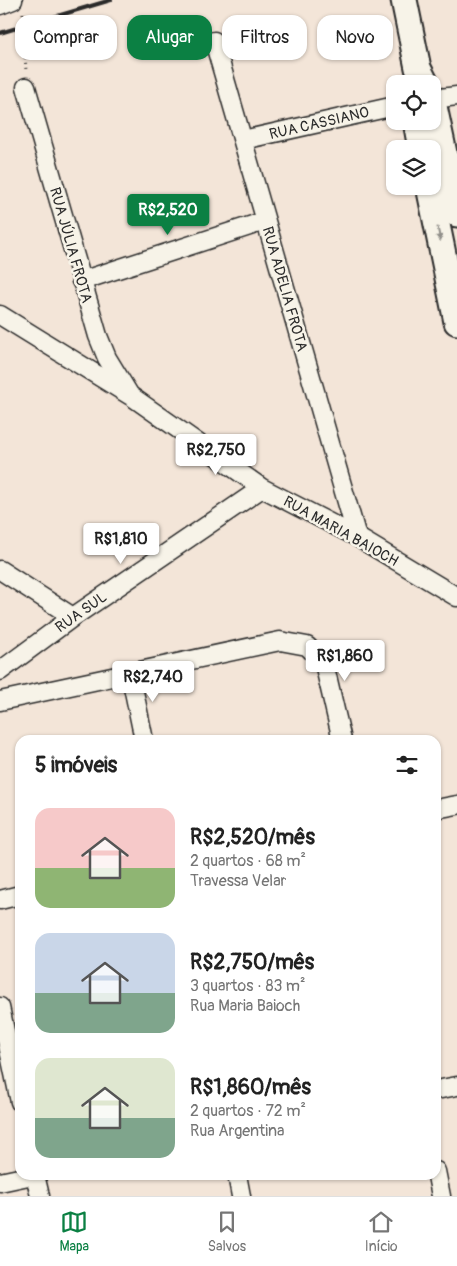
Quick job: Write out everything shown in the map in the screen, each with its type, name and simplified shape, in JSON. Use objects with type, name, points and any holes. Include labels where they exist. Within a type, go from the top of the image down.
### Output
[{"type":"street","points":[[404,0],[418,75]]},
{"type":"street","points":[[0,5],[18,4]]},
{"type":"street","name":"RUA ADELIA FROTA","points":[[214,41],[357,537]]},
{"type":"street","name":"RUA JÚLIA FROTA","points":[[26,87],[81,281],[101,343],[107,358],[131,396]]},
{"type":"street","points":[[441,97],[457,96]]},
{"type":"street","name":"RUA CASSIANO","points":[[243,140],[386,108]]},
{"type":"street","points":[[438,195],[457,322]]},
{"type":"street","points":[[441,195],[457,214]]},
{"type":"street","points":[[81,281],[265,222]]},
{"type":"street","name":"RUA MARIA BAIOCH","points":[[0,315],[131,396],[262,488],[357,537],[457,596]]},
{"type":"street","name":"RUA SUL","points":[[0,671],[73,617],[262,488]]},
{"type":"street","points":[[0,570],[73,617]]},
{"type":"street","points":[[0,701],[280,641],[307,646],[324,663],[341,735]]},
{"type":"street","points":[[130,672],[143,735]]},
{"type":"street","points":[[441,808],[457,805]]},
{"type":"street","points":[[0,900],[15,896]]},
{"type":"street","points":[[0,1007],[15,1078]]},
{"type":"street","points":[[441,1089],[457,1086]]},
{"type":"street","points":[[0,1182],[15,1179]]},
{"type":"street","points":[[35,1180],[40,1196]]},
{"type":"street","points":[[238,1180],[241,1196]]},
{"type":"street","points":[[438,1180],[441,1196]]},
{"type":"path","points":[[18,4],[26,87]]},
{"type":"railway","points":[[0,33],[111,0]]}]
